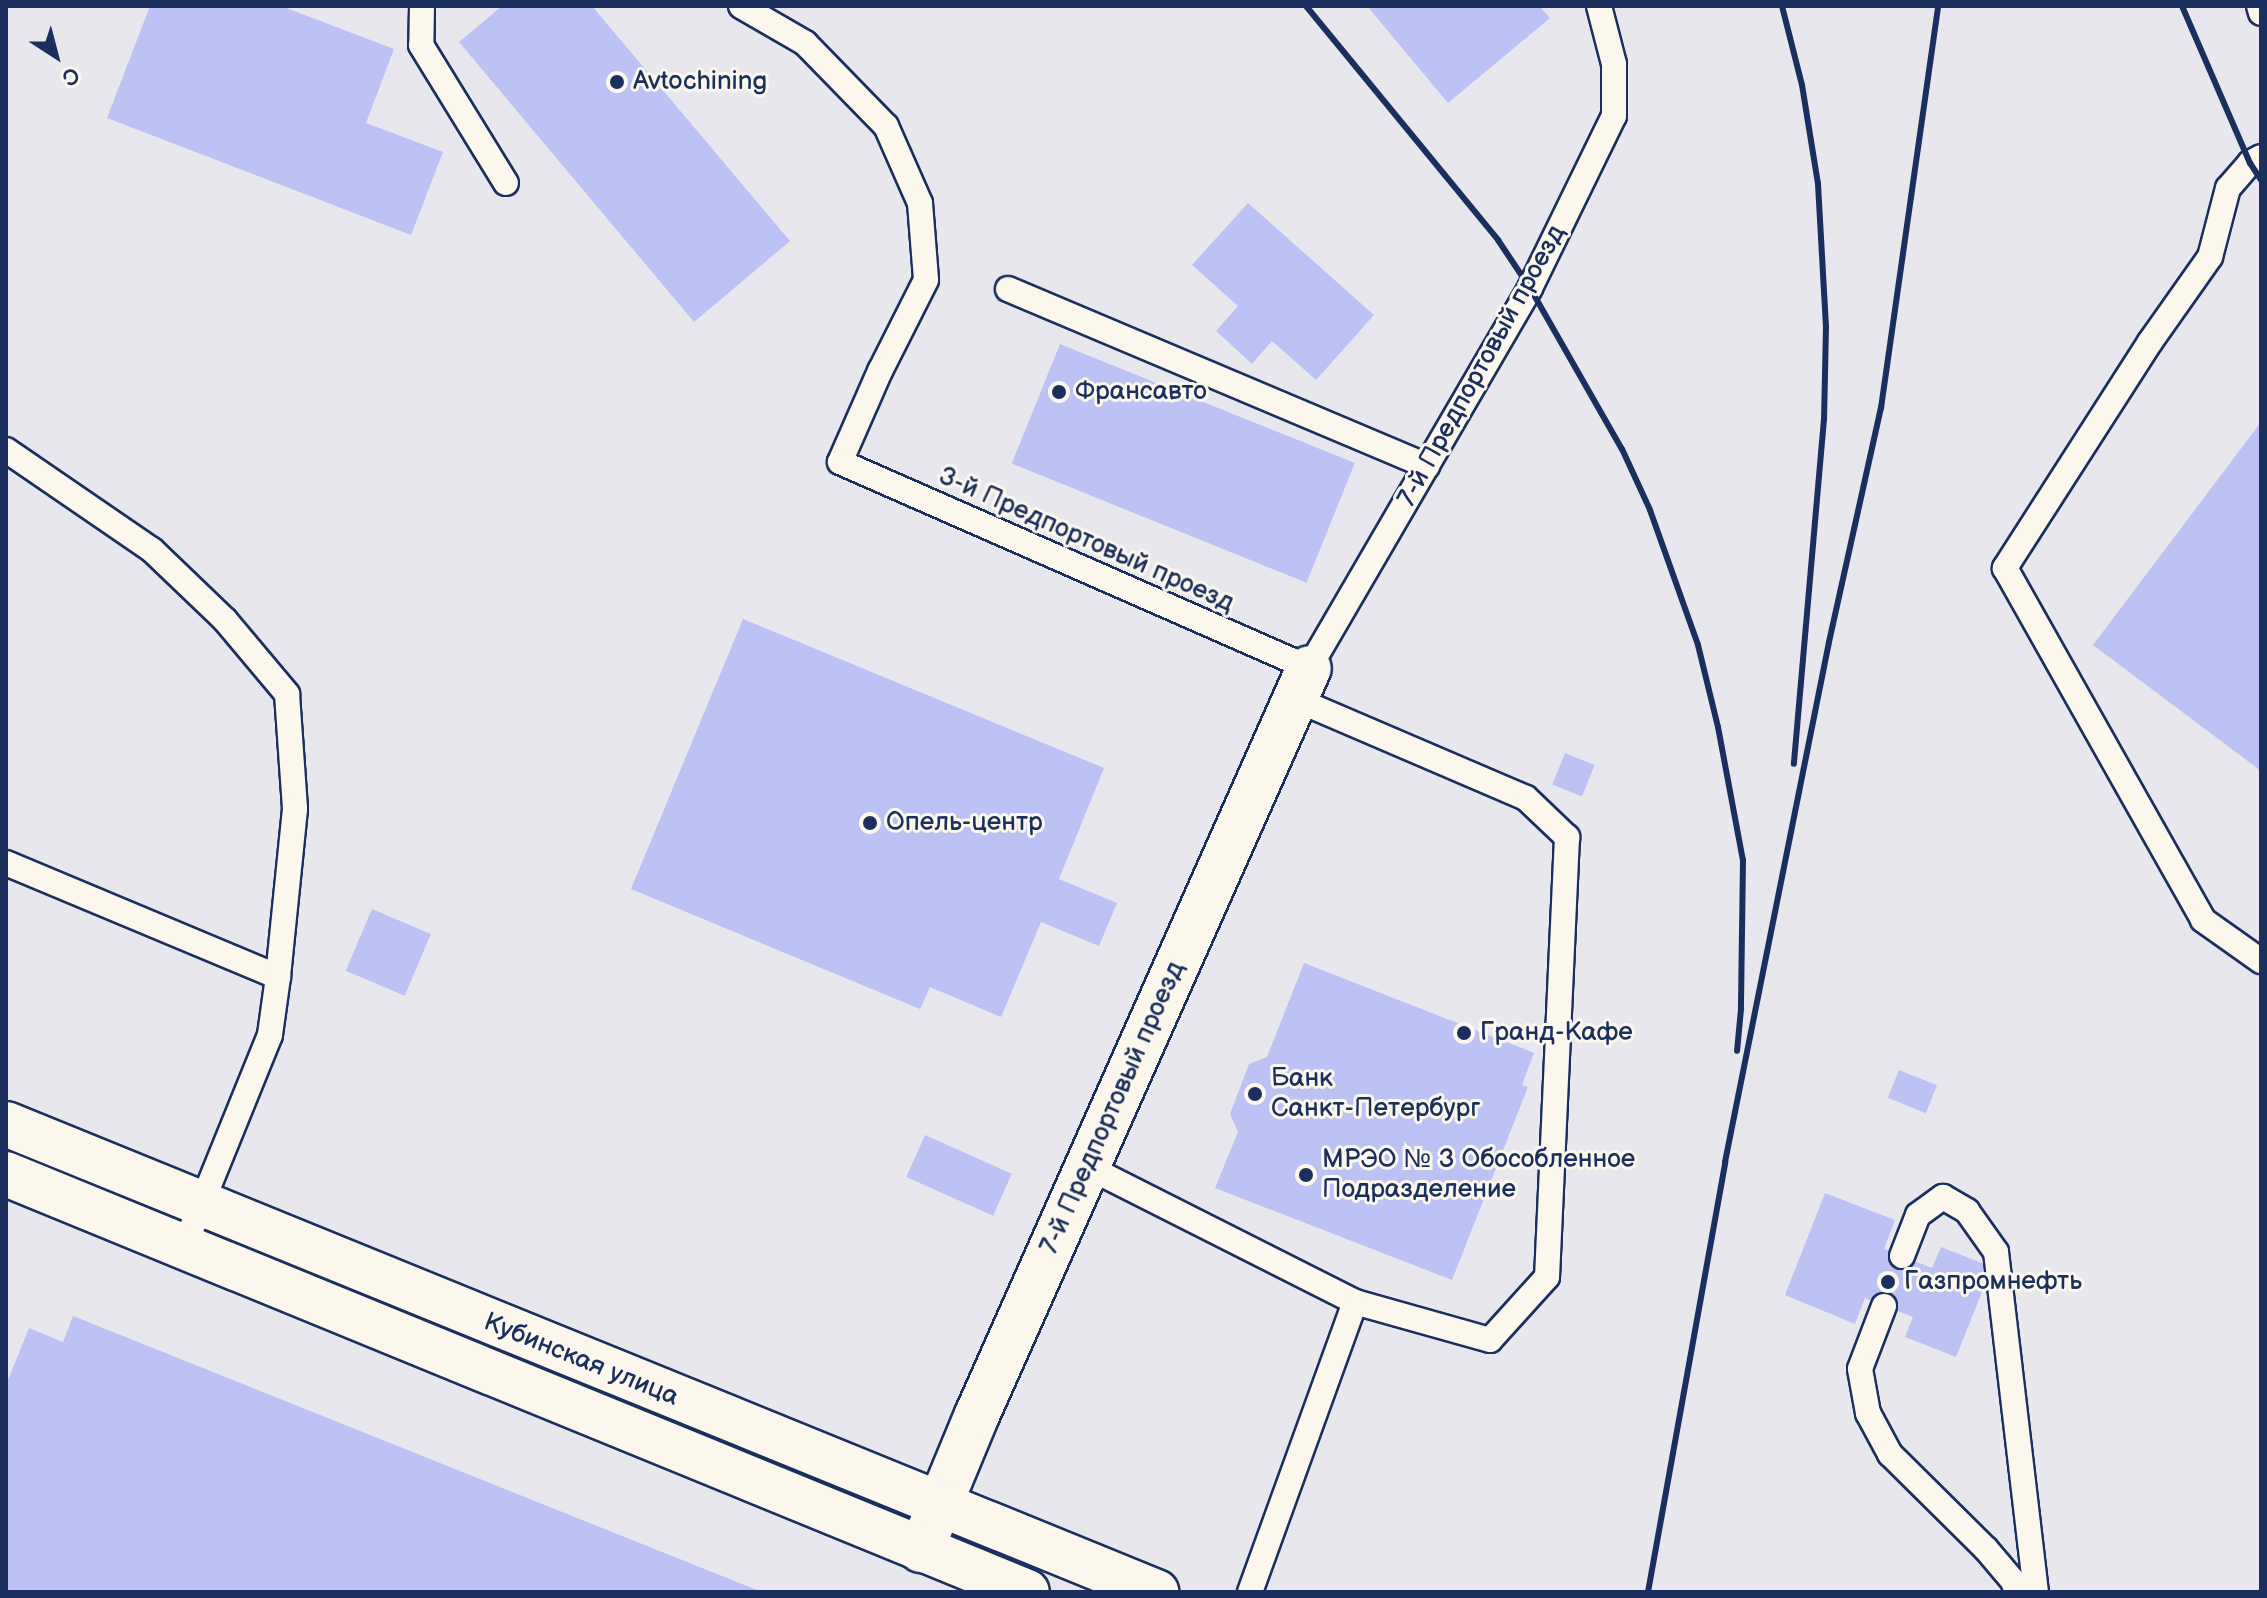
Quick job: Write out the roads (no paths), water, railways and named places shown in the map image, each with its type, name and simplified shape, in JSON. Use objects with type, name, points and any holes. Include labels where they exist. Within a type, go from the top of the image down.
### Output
[{"type":"main road","name":"7-й Предпортовый проезд","points":[[921,1550],[1086,1166],[1302,684]]},
{"type":"main road","name":"Кубинская улица","points":[[6,1124],[940,1507],[1156,1592]]},
{"type":"main road","name":"Кубинская улица","points":[[6,1174],[1027,1592]]},
{"type":"lane","points":[[422,6],[421,45],[506,183]]},
{"type":"lane","name":"3-й Предпортовый проезд","points":[[741,6],[805,43],[886,126],[920,203],[926,280],[880,371],[840,462],[1302,684],[1526,798],[1567,837],[1547,1277],[1490,1340],[1355,1302]]},
{"type":"lane","name":"7-й Предпортовый проезд","points":[[1302,684],[1530,288],[1614,116],[1614,64],[1599,6]]},
{"type":"lane","points":[[2259,6],[2261,13]]},
{"type":"lane","points":[[2261,157],[2250,163],[2228,188],[2210,257],[2150,342],[2005,568],[2203,920],[2261,961]]},
{"type":"lane","points":[[1008,289],[1427,466]]},
{"type":"lane","points":[[6,450],[152,550],[225,620],[287,694],[295,809],[270,1035],[184,1247]]},
{"type":"lane","points":[[6,863],[278,977]]},
{"type":"lane","points":[[1086,1166],[1355,1302],[1250,1592]]},
{"type":"lane","points":[[1902,1256],[1918,1215],[1943,1197],[1967,1211],[1996,1252],[2036,1592]]},
{"type":"lane","points":[[1884,1306],[1860,1369],[1868,1413],[1890,1454],[1986,1549],[2013,1581],[2017,1592]]},
{"type":"lane","points":[[778,1490],[795,1447]]},
{"type":"railway","points":[[1306,6],[1498,240],[1530,288],[1622,449],[1650,510],[1698,645],[1718,727],[1743,860],[1741,1009],[1737,1051]]},
{"type":"railway","points":[[1782,6],[1802,85],[1818,184],[1826,326],[1824,419],[1794,764]]},
{"type":"railway","points":[[1648,1592],[1725,1162],[1829,642],[1881,408],[1938,6]]},
{"type":"railway","points":[[2182,6],[2250,163],[2261,180]]},
{"type":"place","name":"Avtochining","points":[[617,82]]},
{"type":"place","name":"Франсавто","points":[[1059,392]]},
{"type":"place","name":"Опель-центр","points":[[870,823]]},
{"type":"place","name":"Гранд-Кафе","points":[[1464,1033]]},
{"type":"place","name":"Банк Санкт-Петербург","points":[[1255,1094]]},
{"type":"place","name":"МРЭО № 3 Обособленное Подразделение","points":[[1306,1175]]},
{"type":"place","name":"Газпромнефть","points":[[1888,1282]]}]
